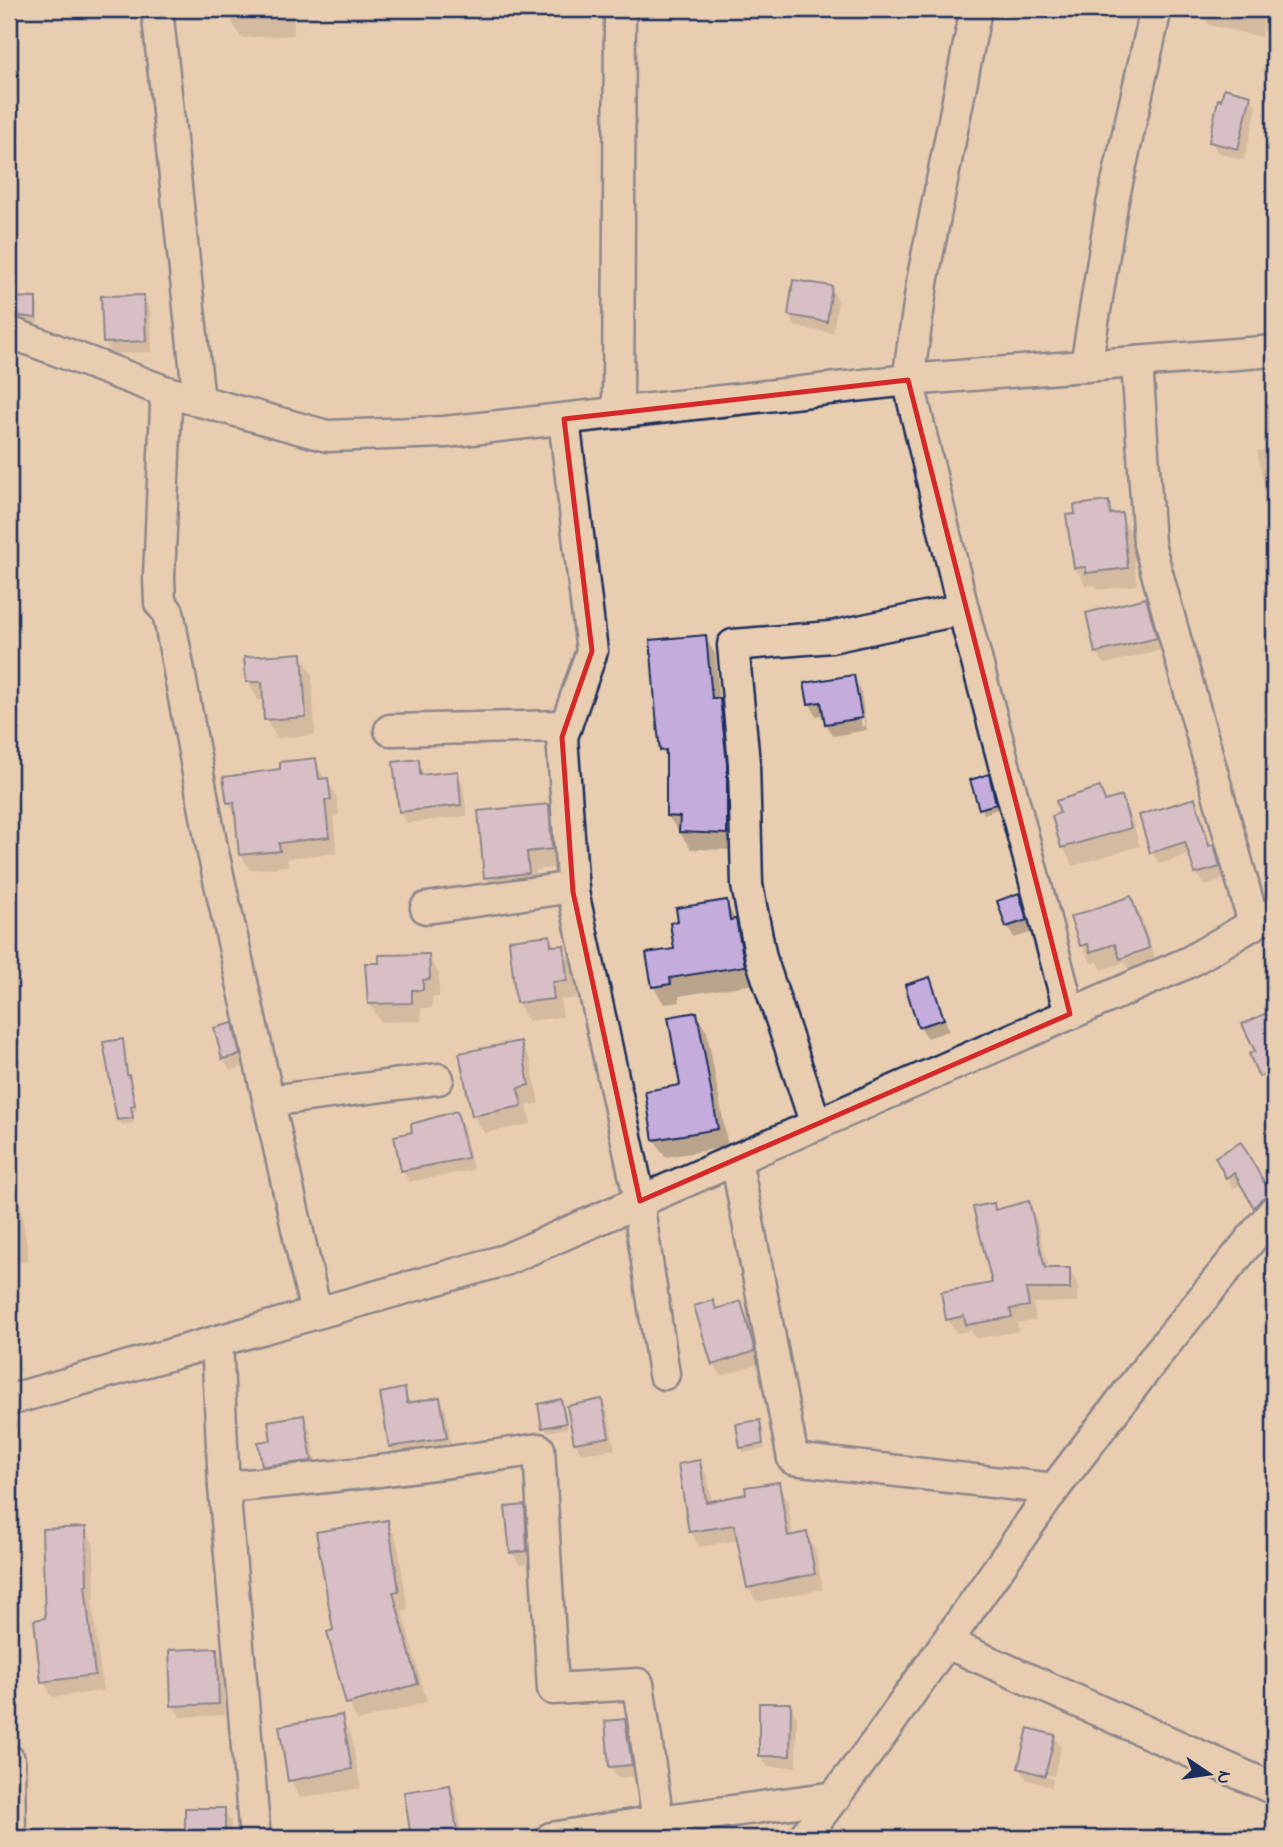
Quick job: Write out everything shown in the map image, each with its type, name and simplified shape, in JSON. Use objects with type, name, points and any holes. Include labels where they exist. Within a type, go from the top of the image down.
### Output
[{"type":"street","points":[[157,9],[200,401]]},
{"type":"street","points":[[618,413],[620,9]]},
{"type":"street","points":[[976,9],[923,277],[908,380],[963,608],[1070,1014]]},
{"type":"street","points":[[1086,366],[1112,205],[1156,9]]},
{"type":"street","points":[[9,332],[164,391],[327,436],[445,432],[908,380],[1274,351]]},
{"type":"street","points":[[9,1400],[505,1260],[1189,962],[1264,918],[1149,544],[1137,362]]},
{"type":"street","points":[[164,391],[166,405],[160,603],[168,612],[212,848],[316,1313]]},
{"type":"street","points":[[564,419],[592,651],[562,737],[573,887],[640,1201],[664,1374]]},
{"type":"street","points":[[816,1125],[761,958],[747,885],[744,763],[733,645],[831,637],[963,608]]},
{"type":"street","points":[[390,730],[566,726]]},
{"type":"street","points":[[426,908],[573,887]]},
{"type":"street","points":[[269,1101],[438,1079]]},
{"type":"street","points":[[736,1159],[793,1459],[1054,1489]]},
{"type":"street","points":[[803,1838],[947,1643],[1054,1489],[1168,1341],[1274,1211]]},
{"type":"street","points":[[217,1341],[224,1487],[255,1838]]},
{"type":"street","points":[[224,1487],[358,1474],[539,1448],[554,1689],[638,1684],[664,1829]]},
{"type":"street","points":[[947,1643],[1274,1789]]},
{"type":"street","points":[[9,1760],[10,1838]]},
{"type":"street","points":[[551,1838],[664,1829],[835,1797]]},
{"type":"highlighted area","points":[[908,380],[1070,1014],[640,1201],[573,892],[562,737],[592,651],[564,419]]},
{"type":"building","points":[[1224,88],[1251,95],[1238,149],[1209,142],[1218,99],[1221,100]]},
{"type":"building","points":[[793,280],[832,286],[827,322],[788,315]]},
{"type":"building","points":[[144,295],[146,341],[103,343],[101,296]]},
{"type":"building","points":[[9,297],[36,298],[36,318],[9,315]]},
{"type":"building","points":[[1109,501],[1110,514],[1122,513],[1128,568],[1086,573],[1086,567],[1074,568],[1066,515],[1075,514],[1074,505]]},
{"type":"building","points":[[1146,598],[1157,638],[1095,653],[1086,613]]},
{"type":"building","points":[[706,635],[712,698],[720,698],[727,764],[727,834],[679,832],[680,817],[666,816],[666,750],[660,751],[650,640]]},
{"type":"building","points":[[302,653],[306,717],[264,720],[262,682],[246,682],[244,657]]},
{"type":"building","points":[[854,675],[862,718],[825,724],[821,702],[808,704],[804,683]]},
{"type":"building","points":[[316,758],[319,779],[328,778],[331,800],[325,800],[329,837],[279,843],[280,851],[239,855],[234,802],[227,803],[223,777],[280,769],[280,762]]},
{"type":"building","points":[[419,759],[420,775],[458,771],[461,805],[399,812],[393,762]]},
{"type":"building","points":[[989,774],[996,804],[979,809],[970,780]]},
{"type":"building","points":[[1100,787],[1105,801],[1122,796],[1131,828],[1061,848],[1052,816],[1060,813],[1056,801]]},
{"type":"building","points":[[1195,798],[1209,846],[1214,844],[1220,867],[1195,874],[1185,842],[1150,853],[1139,815]]},
{"type":"building","points":[[549,804],[552,849],[527,852],[529,873],[484,878],[478,811]]},
{"type":"building","points":[[1019,893],[1027,920],[1006,927],[997,901]]},
{"type":"building","points":[[1131,896],[1149,948],[1120,959],[1115,944],[1090,952],[1088,944],[1080,946],[1070,917]]},
{"type":"building","points":[[727,900],[730,920],[736,919],[745,966],[670,978],[671,984],[652,987],[646,953],[674,949],[670,923],[678,921],[676,908]]},
{"type":"building","points":[[550,935],[551,946],[564,945],[567,981],[552,982],[554,999],[516,1003],[509,940]]},
{"type":"building","points":[[429,954],[430,979],[423,980],[423,990],[412,990],[412,1003],[368,1004],[365,963],[379,963],[379,955]]},
{"type":"building","points":[[930,977],[944,1019],[918,1027],[905,985]]},
{"type":"building","points":[[697,1012],[718,1129],[653,1140],[645,1091],[680,1085],[668,1017]]},
{"type":"building","points":[[1269,1012],[1274,1023],[1274,1091],[1266,1074],[1259,1077],[1249,1054],[1255,1051],[1242,1024]]},
{"type":"building","points":[[233,1023],[240,1055],[222,1059],[214,1028]]},
{"type":"building","points":[[123,1039],[127,1075],[135,1105],[131,1106],[133,1118],[117,1120],[103,1042]]},
{"type":"building","points":[[521,1041],[529,1085],[518,1088],[522,1106],[472,1116],[459,1053]]},
{"type":"building","points":[[457,1111],[468,1158],[401,1171],[394,1136],[412,1132],[411,1124]]},
{"type":"building","points":[[1241,1142],[1271,1194],[1261,1199],[1254,1208],[1234,1173],[1226,1178],[1215,1157]]},
{"type":"building","points":[[1029,1201],[1045,1268],[1070,1268],[1070,1289],[1026,1289],[1029,1306],[1010,1309],[1012,1317],[966,1325],[964,1316],[946,1320],[941,1292],[992,1283],[973,1207],[994,1203],[995,1210]]},
{"type":"building","points":[[713,1300],[716,1309],[741,1301],[755,1351],[712,1365],[694,1306]]},
{"type":"building","points":[[405,1388],[407,1403],[440,1397],[447,1438],[389,1447],[380,1393]]},
{"type":"building","points":[[561,1399],[566,1423],[542,1428],[538,1404]]},
{"type":"building","points":[[602,1399],[609,1437],[574,1443],[567,1406]]},
{"type":"building","points":[[304,1415],[312,1461],[262,1466],[258,1442],[271,1440],[268,1421]]},
{"type":"building","points":[[760,1420],[763,1444],[740,1448],[736,1424]]},
{"type":"building","points":[[700,1460],[706,1502],[746,1494],[745,1487],[779,1482],[788,1536],[807,1532],[815,1574],[747,1588],[734,1525],[689,1532],[678,1464]]},
{"type":"building","points":[[525,1505],[527,1551],[510,1553],[505,1507]]},
{"type":"building","points":[[388,1520],[399,1591],[393,1592],[418,1684],[346,1704],[327,1632],[333,1630],[316,1532]]},
{"type":"building","points":[[86,1527],[85,1585],[95,1675],[41,1682],[34,1620],[45,1618],[42,1529]]},
{"type":"building","points":[[217,1648],[219,1704],[171,1706],[169,1650]]},
{"type":"building","points":[[759,1703],[791,1703],[790,1756],[759,1756]]},
{"type":"building","points":[[342,1715],[352,1769],[288,1781],[279,1726]]},
{"type":"building","points":[[625,1719],[632,1765],[609,1767],[605,1721]]},
{"type":"building","points":[[1028,1728],[1055,1735],[1045,1776],[1018,1768]]},
{"type":"building","points":[[450,1785],[458,1838],[411,1838],[404,1792]]},
{"type":"building","points":[[185,1808],[225,1808],[225,1838],[185,1838]]}]
